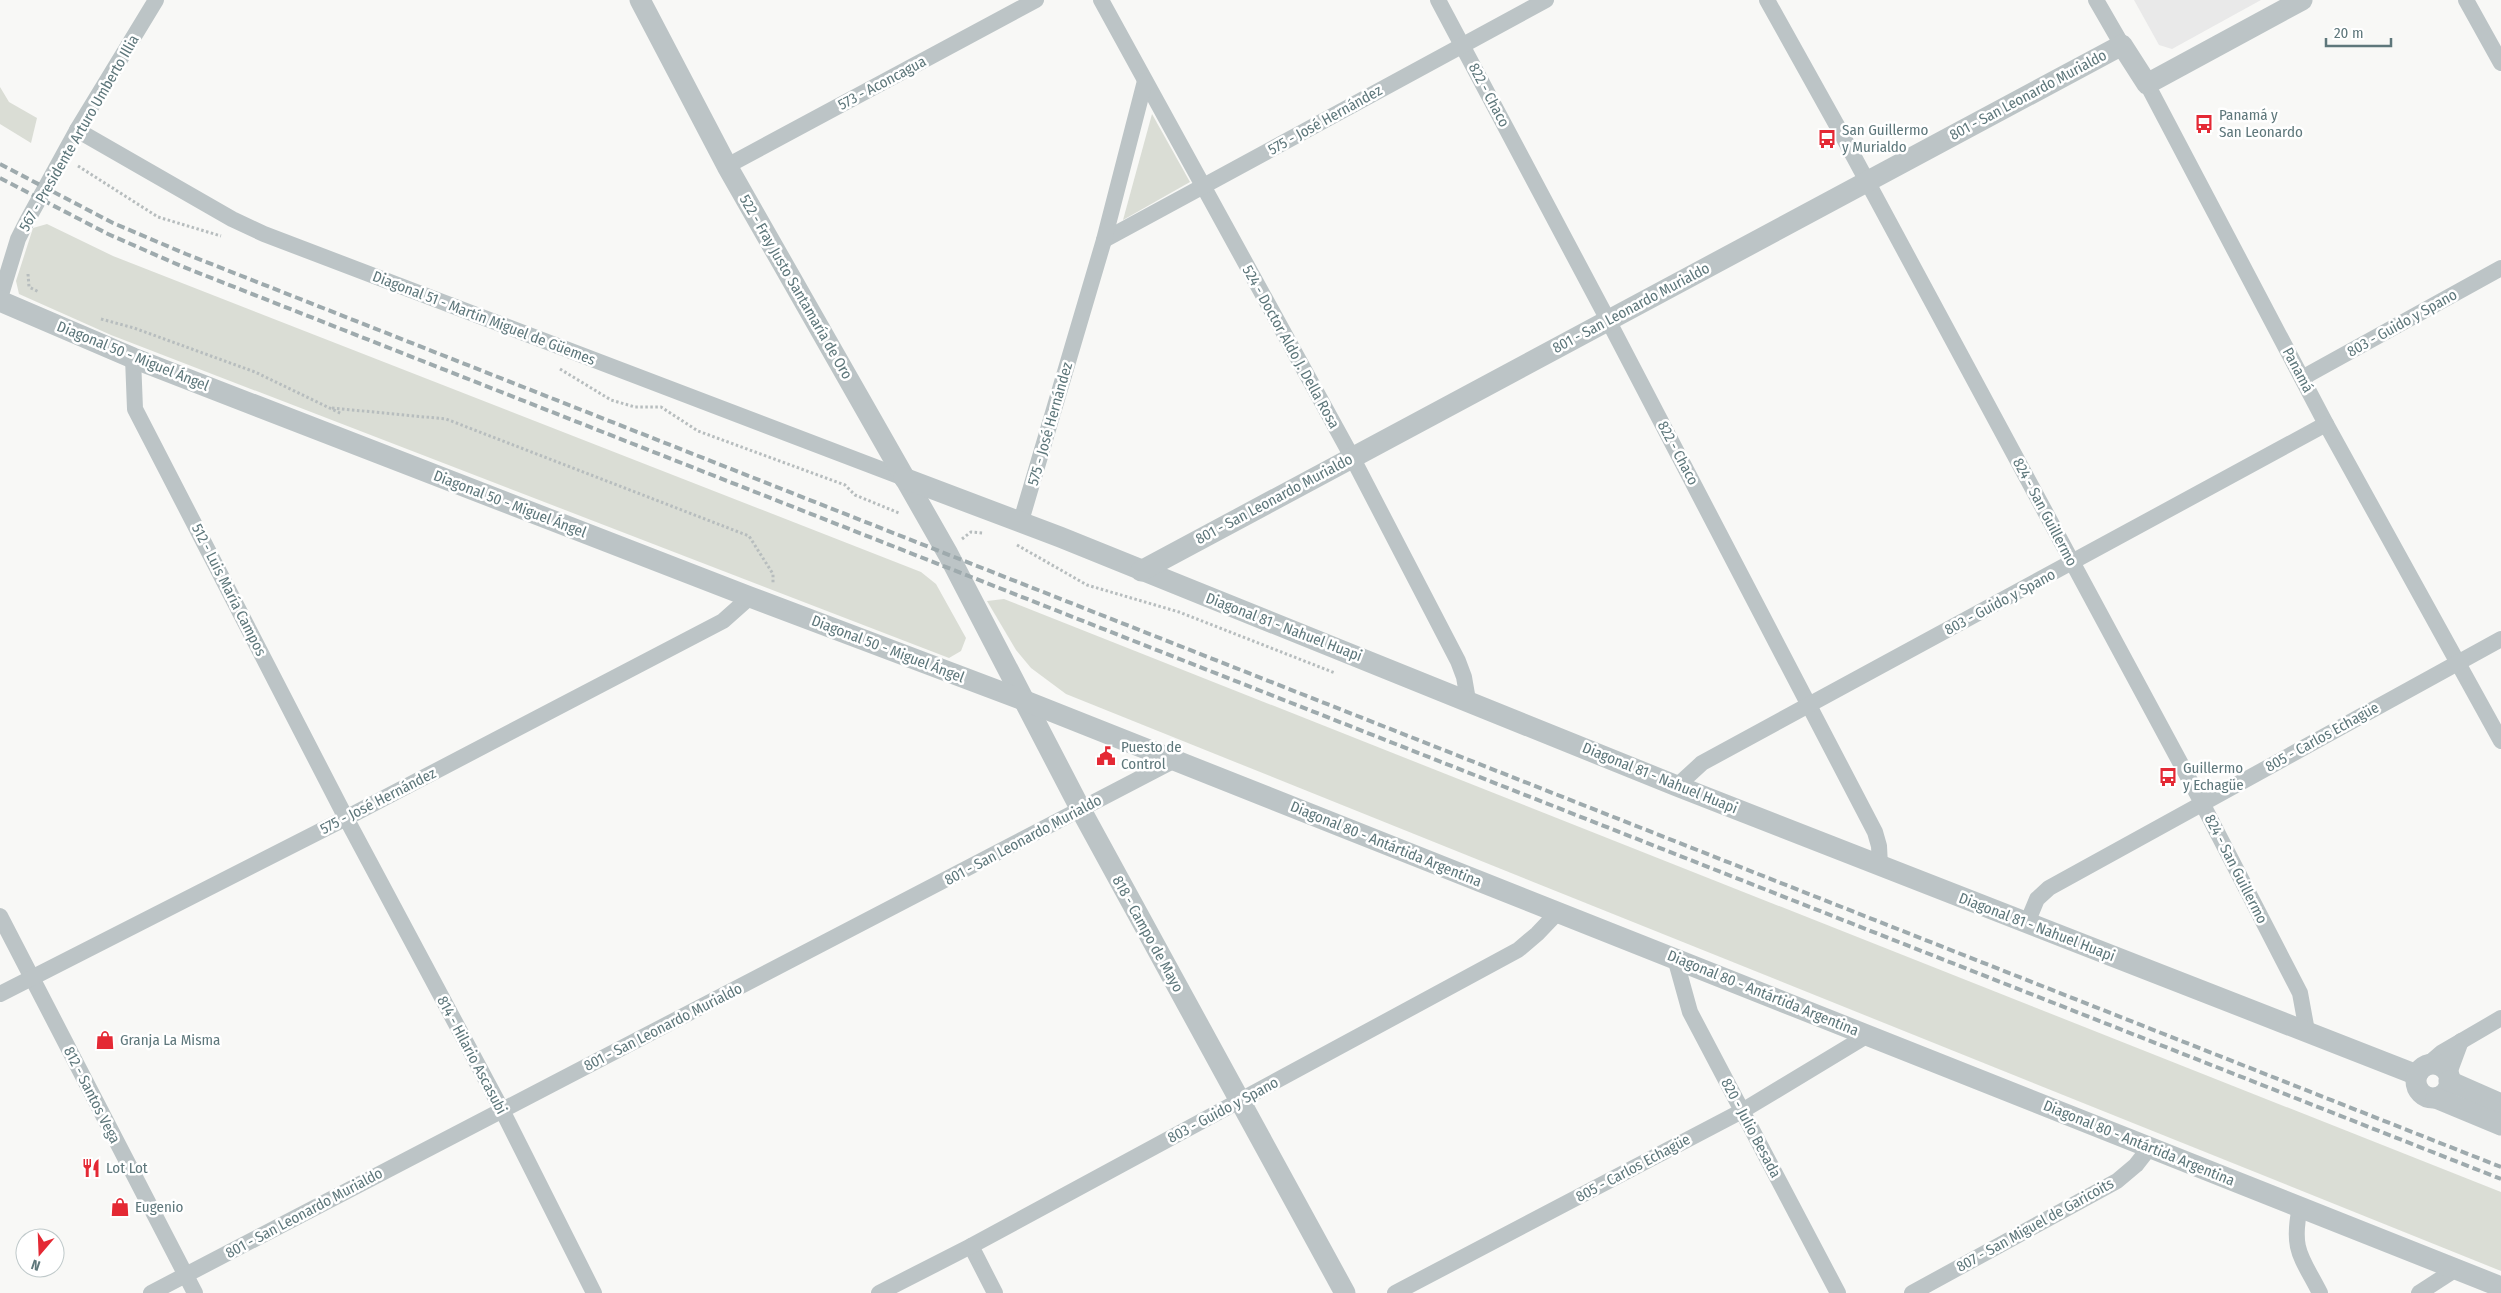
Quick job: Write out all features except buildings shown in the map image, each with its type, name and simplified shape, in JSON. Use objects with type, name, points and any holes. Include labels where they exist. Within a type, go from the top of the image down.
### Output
[{"type":"street","name":"567 - Presidente Arturo Umberto Illia","points":[[0,300],[18,239],[77,130],[156,0]]},
{"type":"street","name":"522 - Fray Justo Santamaría de Oro","points":[[640,0],[727,166],[957,571]]},
{"type":"street","name":"573 - Aconcagua","points":[[727,166],[1036,0]]},
{"type":"street","name":"524 - Doctor Aldo J. Della Rosa","points":[[1101,0],[1352,457],[1458,661],[1464,677],[1468,700]]},
{"type":"street","name":"822 - Chaco","points":[[1438,0],[1608,320],[1875,832],[1879,846],[1880,866]]},
{"type":"street","name":"575 - José Hernández","points":[[1104,240],[1546,0]]},
{"type":"street","name":"824 - San Guillermo","points":[[1767,0],[2202,803],[2300,993],[2307,1030]]},
{"type":"street","name":"Panamá","points":[[2096,0],[2122,45],[2148,84],[2326,424],[2501,741]]},
{"type":"street","points":[[2148,84],[2302,0]]},
{"type":"street","points":[[2466,0],[2501,63]]},
{"type":"street","name":"801 - San Leonardo Murialdo","points":[[1141,571],[2122,45]]},
{"type":"street","name":"575 - José Hernández","points":[[1021,521],[1104,240],[1145,81]]},
{"type":"street","name":"Diagonal 51 - Martín Miguel de Güemes","points":[[77,130],[232,219],[264,234],[904,478]]},
{"type":"street","name":"803 - Guido y Spano","points":[[2302,378],[2501,268]]},
{"type":"street","name":"Diagonal 50 - Miguel Ángel","points":[[0,300],[133,358],[750,597],[1024,700]]},
{"type":"street","name":"512 - Luis María Campos","points":[[133,358],[135,409],[346,818]]},
{"type":"street","name":"803 - Guido y Spano","points":[[1678,786],[1702,763],[2326,424]]},
{"type":"street","name":"Diagonal 81 - Nahuel Huapi","points":[[904,478],[1021,521],[1141,571],[1880,866],[2307,1030],[2421,1071]]},
{"type":"street","name":"818 - Campo de Mayo","points":[[957,571],[1081,810],[1345,1293]]},
{"type":"street","name":"575 - José Hernández","points":[[0,994],[346,818],[723,620],[750,597]]},
{"type":"street","name":"805 - Carlos Echagüe","points":[[2027,923],[2037,899],[2049,888],[2501,639]]},
{"type":"street","name":"Diagonal 80 - Antártida Argentina","points":[[1024,700],[2501,1287]]},
{"type":"street","name":"801 - San Leonardo Murialdo","points":[[151,1293],[1175,760]]},
{"type":"street","name":"814 - Hilario Ascasubi","points":[[346,818],[502,1110],[594,1293]]},
{"type":"street","name":"803 - Guido y Spano","points":[[879,1293],[971,1246],[1518,950],[1538,934],[1558,912]]},
{"type":"street","name":"812 - Santos Vega","points":[[0,916],[195,1293]]},
{"type":"street","name":"820 - Julio Besada","points":[[1675,958],[1690,1012],[1838,1293]]},
{"type":"street","points":[[2501,1018],[2441,1053],[2421,1071],[2417,1087],[2425,1096],[2436,1098],[2501,1126]]},
{"type":"street","name":"805 - Carlos Echagüe","points":[[1395,1293],[1742,1111],[1868,1035]]},
{"type":"street","points":[[2436,1098],[2446,1092],[2461,1041]]},
{"type":"street","points":[[2421,1071],[2442,1067],[2449,1078],[2501,1104]]},
{"type":"street","name":"807 - San Miguel de Garicoits","points":[[1912,1293],[2117,1181],[2136,1165],[2150,1147]]},
{"type":"street","points":[[2300,1207],[2295,1232],[2296,1246],[2320,1293]]},
{"type":"street","points":[[971,1246],[994,1293]]},
{"type":"street","points":[[2419,1293],[2456,1269]]},
{"type":"path","points":[[71,161],[158,216],[228,239]]},
{"type":"path","points":[[28,266],[29,287],[44,295]]},
{"type":"path","points":[[100,318],[134,328],[255,372],[346,416]]},
{"type":"path","points":[[559,368],[611,400],[635,407],[661,406],[698,431],[845,485],[855,495],[962,539],[971,532],[986,533]]},
{"type":"path","points":[[330,408],[446,419],[749,536],[773,574],[774,584],[764,580]]},
{"type":"path","points":[[1008,541],[1088,585],[1179,612],[1341,676]]},
{"type":"shaded area","points":[[2134,0],[2261,0],[2172,49],[2159,45]]},
{"type":"shaded area","points":[[0,87],[9,102],[37,118],[31,143],[0,124]]},
{"type":"shaded area","points":[[1152,114],[1190,182],[1123,220]]},
{"type":"shaded area","points":[[47,224],[113,256],[921,572],[936,584],[966,638],[961,651],[949,658],[111,335],[19,294],[16,281],[33,228]]},
{"type":"shaded area","points":[[1004,599],[2501,1192],[2501,1271],[1066,694],[1031,668],[1016,650],[987,601]]},
{"type":"railway","points":[[0,164],[113,223],[186,254],[2501,1167]]},
{"type":"railway","points":[[0,178],[108,234],[181,266],[2501,1179]]},
{"type":"place","name":"Panamá y San Leonardo","points":[[2204,124]]},
{"type":"place","name":"San Guillermo y Murialdo","points":[[1827,139]]},
{"type":"place","name":"Puesto de Control","points":[[1106,756]]},
{"type":"place","name":"Guillermo y Echagüe","points":[[2168,777]]},
{"type":"place","name":"Granja La Misma","points":[[105,1040]]},
{"type":"place","name":"Lot Lot","points":[[91,1168]]},
{"type":"place","name":"Eugenio","points":[[120,1207]]}]
